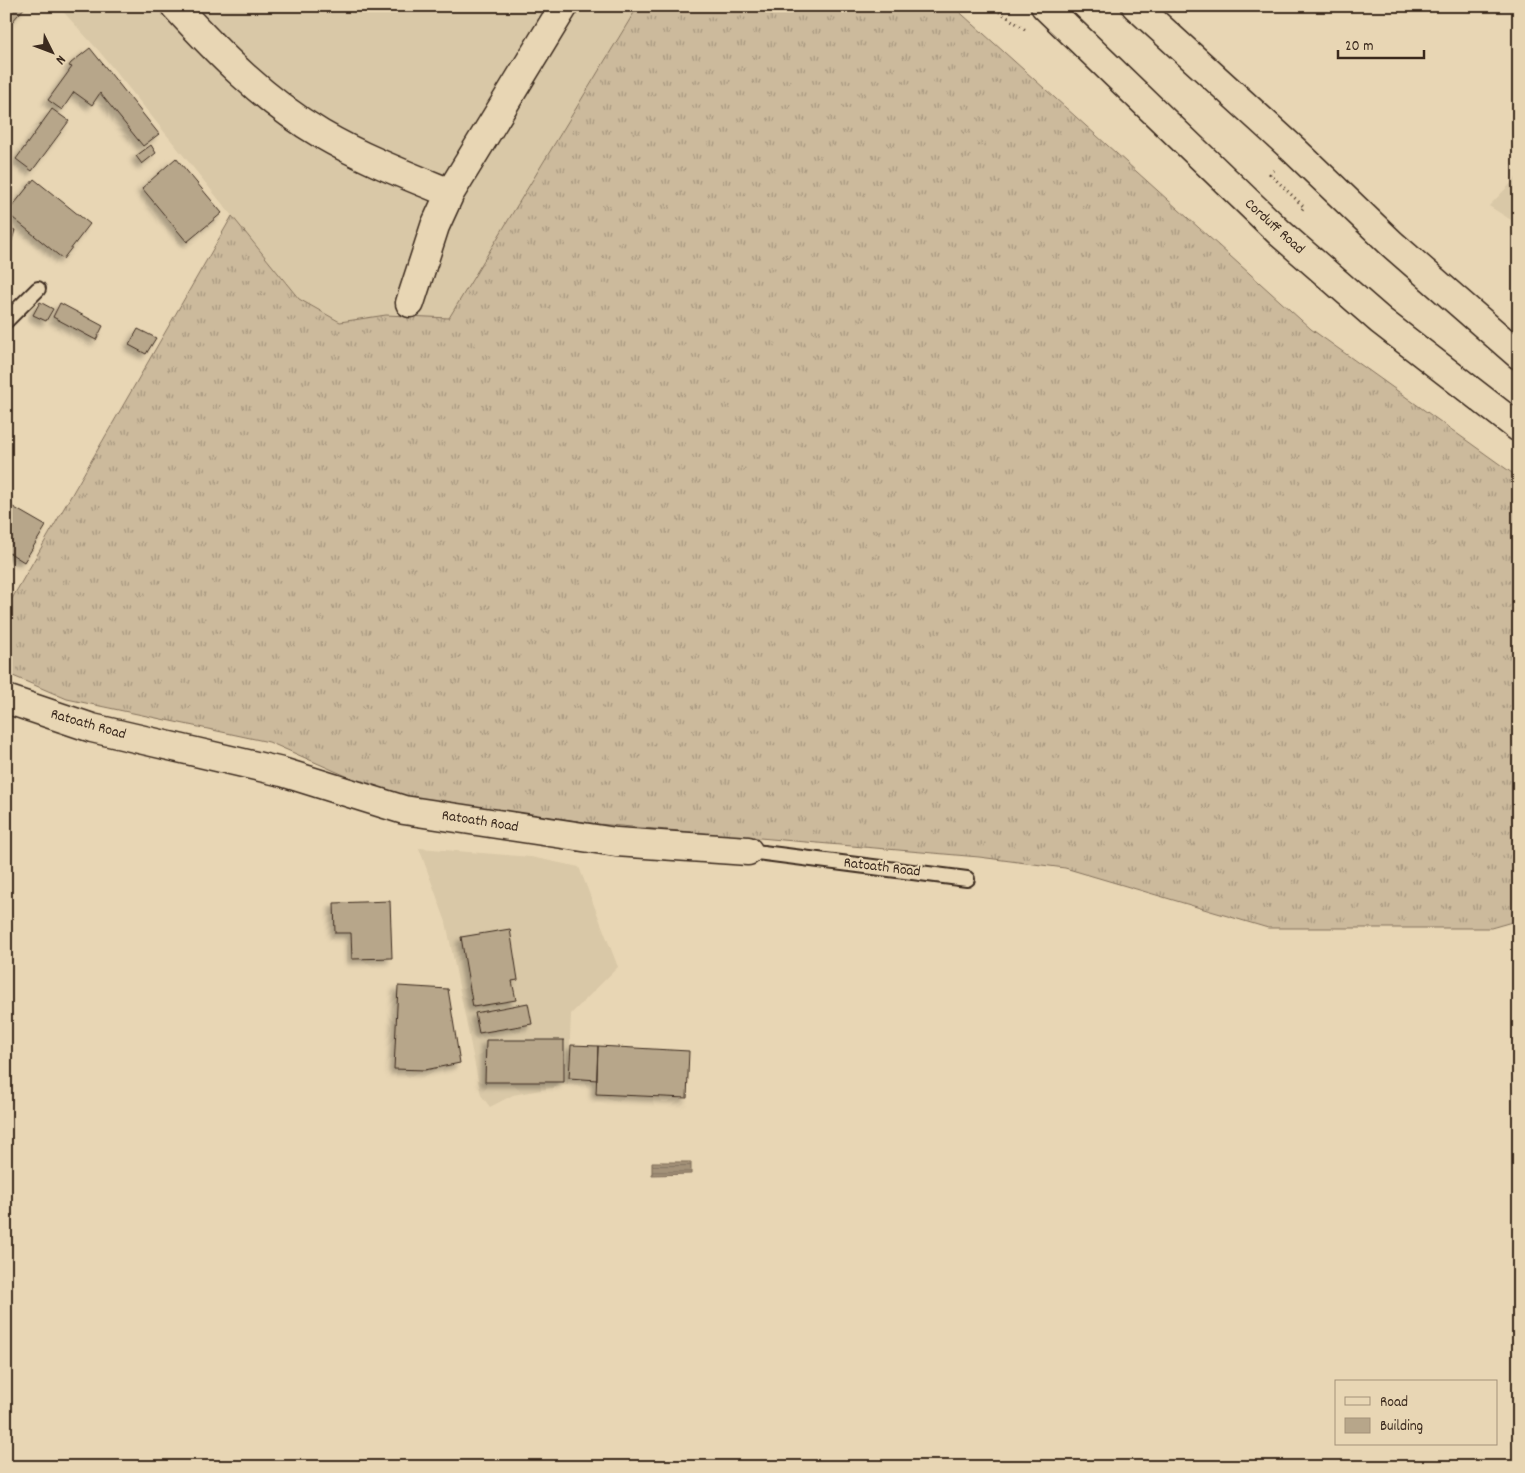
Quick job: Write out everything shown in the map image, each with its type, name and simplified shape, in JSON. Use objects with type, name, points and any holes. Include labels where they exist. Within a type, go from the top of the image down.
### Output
[{"type":"street","points":[[175,6],[234,67],[272,100],[321,134],[370,160],[450,193]]},
{"type":"street","points":[[410,304],[434,226],[450,193],[564,6]]},
{"type":"street","points":[[1136,6],[1294,149],[1392,244],[1519,354]]},
{"type":"street","name":"Corduff Road","points":[[1047,9],[1280,233],[1381,321],[1519,428]]},
{"type":"street","name":"Ratoath Road","points":[[6,699],[92,728],[282,772],[404,810],[616,842],[748,851]]},
{"type":"lane","points":[[6,320],[38,289]]},
{"type":"lane","name":"Ratoath Road","points":[[748,851],[967,879]]},
{"type":"path","points":[[1280,233],[1304,207],[1270,174],[1294,149]]},
{"type":"shaded area","points":[[58,6],[638,6],[449,318],[386,315],[340,322],[299,299],[99,51]]},
{"type":"shaded area","points":[[1519,175],[1519,225],[1489,206]]},
{"type":"shaded area","points":[[419,848],[531,857],[579,867],[618,967],[571,1014],[568,1085],[513,1095],[490,1107],[481,1095],[446,922]]},
{"type":"shaded area","points":[[652,1162],[691,1162],[691,1174],[652,1175]]},
{"type":"green space","points":[[638,6],[953,6],[1311,329],[1519,478],[1519,920],[1491,928],[1268,928],[1065,868],[979,857],[598,824],[387,794],[269,742],[67,699],[6,673],[6,609],[232,216],[299,299],[340,322],[386,315],[449,318]]},
{"type":"building","points":[[10,6],[26,6],[11,23],[6,19],[6,11]]},
{"type":"building","points":[[90,48],[159,134],[143,146],[100,93],[92,105],[74,92],[62,110],[48,100],[72,67],[69,66],[71,63]]},
{"type":"building","points":[[52,109],[69,121],[32,171],[16,159]]},
{"type":"building","points":[[151,145],[156,153],[142,164],[136,156]]},
{"type":"building","points":[[176,158],[222,213],[187,242],[142,188]]},
{"type":"building","points":[[34,179],[90,224],[63,259],[7,213]]},
{"type":"building","points":[[6,228],[15,230],[6,261]]},
{"type":"building","points":[[40,302],[53,309],[46,321],[33,315]]},
{"type":"building","points":[[60,303],[103,326],[96,340],[53,317]]},
{"type":"building","points":[[138,329],[156,338],[146,354],[129,345]]},
{"type":"building","points":[[6,503],[46,526],[24,562],[10,553],[6,556]]},
{"type":"building","points":[[390,901],[392,958],[352,959],[351,933],[335,933],[334,903]]},
{"type":"building","points":[[510,929],[518,980],[512,981],[516,1000],[473,1007],[461,937]]},
{"type":"building","points":[[398,986],[448,989],[460,1063],[425,1070],[394,1069]]},
{"type":"building","points":[[528,1003],[532,1024],[479,1033],[475,1013]]},
{"type":"building","points":[[486,1040],[564,1040],[564,1082],[485,1082]]},
{"type":"building","points":[[571,1045],[598,1046],[597,1080],[569,1078]]},
{"type":"building","points":[[598,1046],[689,1051],[687,1098],[596,1094]]}]
